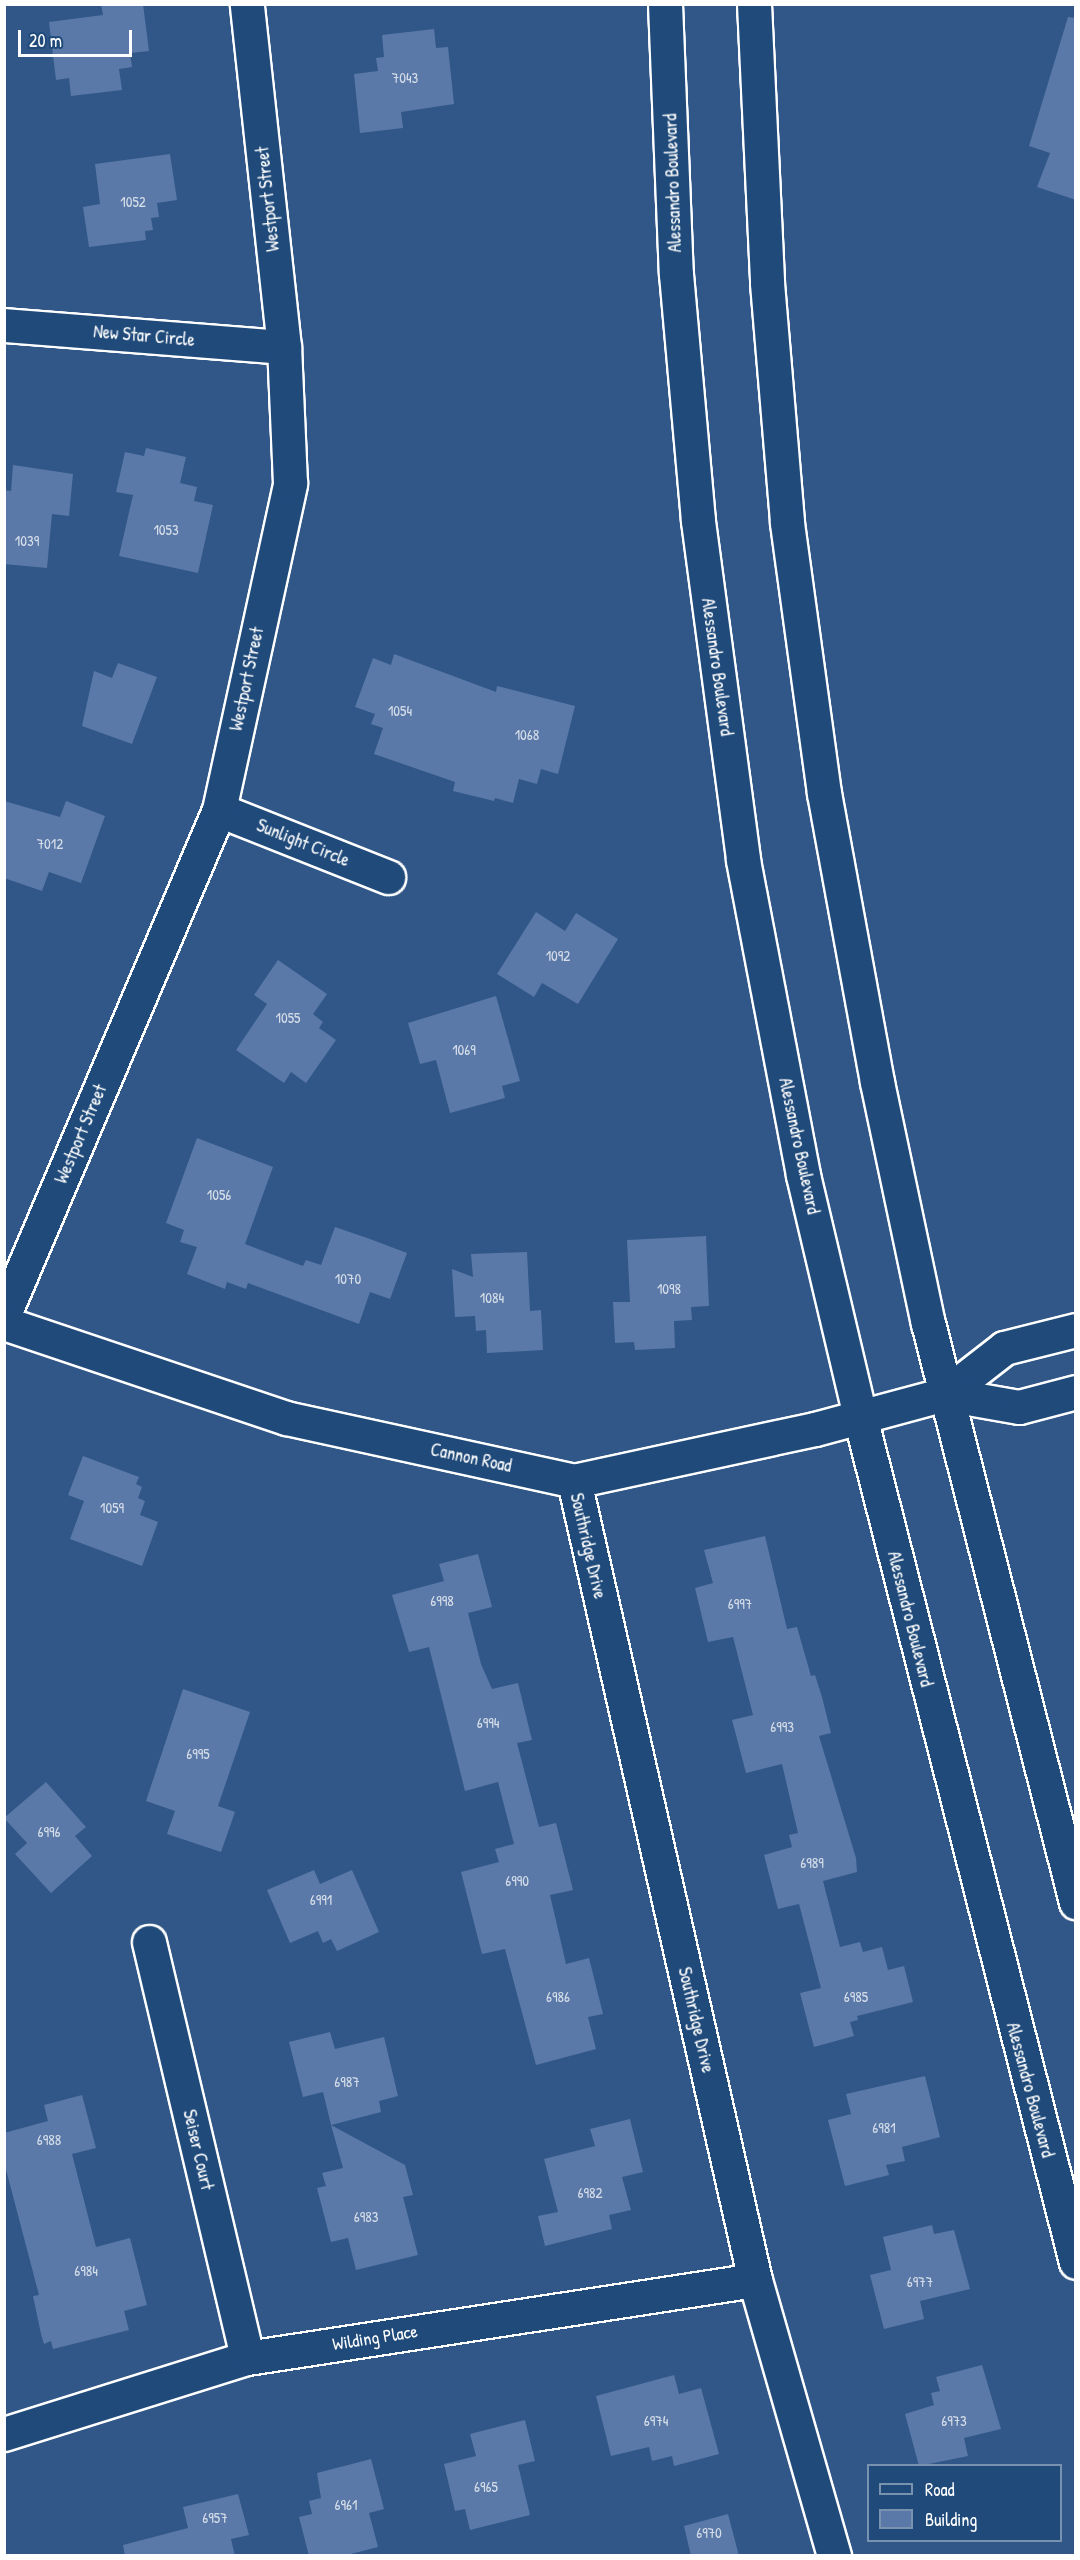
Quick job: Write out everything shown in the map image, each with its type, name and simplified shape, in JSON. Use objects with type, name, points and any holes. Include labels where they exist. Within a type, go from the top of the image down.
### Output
[{"type":"street","name":"Westport Street","points":[[4,1314],[219,810],[290,483],[284,348],[247,4]]},
{"type":"street","name":"Alessandro Boulevard","points":[[665,4],[676,274],[698,521],[743,860],[803,1175],[860,1417],[1076,2262]]},
{"type":"street","points":[[754,4],[767,283],[787,523],[824,793],[865,1018],[945,1395],[1076,1902]]},
{"type":"street","name":"New Star Circle","points":[[4,325],[284,348]]},
{"type":"street","name":"Sunlight Circle","points":[[219,810],[388,877]]},
{"type":"street","name":"Cannon Road","points":[[4,1323],[286,1418],[573,1480],[860,1417],[945,1395],[1020,1407],[1076,1392]]},
{"type":"street","name":"Cannon Road","points":[[945,1395],[1004,1348],[1076,1330]]},
{"type":"street","name":"Southridge Drive","points":[[573,1480],[754,2280],[834,2556]]},
{"type":"street","name":"Seiser Court","points":[[149,1942],[247,2358]]},
{"type":"street","name":"Wilding Place","points":[[4,2434],[247,2358],[754,2280]]},
{"type":"building","points":[[101,4],[143,4],[149,51],[130,53],[132,67],[119,69],[122,90],[71,96],[69,78],[56,80],[49,22],[103,15]]},
{"type":"building","points":[[1068,17],[1076,18],[1076,200],[1037,187],[1050,153],[1029,146]]},
{"type":"building","points":[[434,29],[436,48],[448,47],[454,104],[401,112],[403,128],[360,133],[354,74],[378,71],[376,58],[384,57],[382,35]]},
{"type":"building","points":[[170,154],[177,200],[157,203],[159,217],[151,218],[153,230],[145,231],[146,240],[89,247],[83,207],[100,204],[95,164]]},
{"type":"building","points":[[146,448],[186,457],[180,483],[197,487],[194,501],[213,505],[198,573],[119,556],[133,495],[116,492],[125,452],[144,456]]},
{"type":"building","points":[[13,465],[73,474],[69,516],[52,514],[47,568],[4,564],[4,490],[11,491]]},
{"type":"building","points":[[394,654],[496,692],[497,686],[575,706],[558,774],[541,769],[537,784],[519,779],[513,803],[495,798],[494,801],[453,791],[455,782],[374,754],[383,728],[371,724],[375,714],[355,707],[373,658],[391,665]]},
{"type":"building","points":[[118,663],[157,677],[132,744],[82,726],[94,671],[112,678]]},
{"type":"building","points":[[4,801],[60,817],[66,801],[105,816],[81,883],[49,872],[42,891],[4,878]]},
{"type":"building","points":[[536,912],[565,931],[576,913],[618,939],[578,1004],[542,983],[534,997],[497,974]]},
{"type":"building","points":[[278,960],[327,994],[313,1014],[323,1022],[319,1028],[336,1040],[306,1083],[291,1072],[284,1083],[236,1050],[267,1004],[254,995]]},
{"type":"building","points":[[496,996],[520,1081],[502,1086],[505,1098],[450,1113],[436,1060],[420,1064],[408,1023]]},
{"type":"building","points":[[197,1138],[273,1167],[245,1244],[303,1266],[306,1260],[321,1265],[335,1227],[407,1253],[390,1299],[370,1292],[359,1324],[248,1283],[246,1289],[227,1282],[225,1289],[187,1274],[197,1247],[180,1242],[184,1230],[166,1223]]},
{"type":"building","points":[[706,1236],[709,1306],[691,1307],[692,1320],[674,1321],[675,1348],[635,1350],[634,1342],[615,1343],[613,1302],[630,1302],[627,1240]]},
{"type":"building","points":[[527,1252],[530,1311],[541,1310],[543,1350],[487,1353],[486,1330],[476,1331],[475,1316],[455,1317],[452,1269],[473,1277],[471,1254]]},
{"type":"building","points":[[83,1456],[139,1477],[136,1484],[142,1487],[138,1498],[145,1501],[140,1515],[158,1522],[142,1566],[70,1539],[84,1501],[68,1495]]},
{"type":"building","points":[[765,1536],[787,1629],[797,1627],[811,1676],[815,1675],[822,1697],[831,1733],[819,1736],[856,1858],[857,1872],[823,1881],[840,1947],[860,1942],[863,1952],[882,1947],[888,1970],[904,1966],[913,2002],[857,2016],[858,2020],[850,2022],[854,2036],[814,2047],[800,1993],[821,1988],[799,1904],[778,1909],[764,1855],[792,1847],[789,1835],[798,1833],[782,1764],[746,1773],[732,1720],[753,1715],[733,1637],[708,1642],[695,1588],[713,1583],[704,1550]]},
{"type":"building","points":[[478,1554],[492,1607],[468,1613],[481,1664],[492,1689],[518,1683],[532,1740],[517,1743],[539,1827],[556,1823],[573,1890],[550,1895],[566,1964],[589,1958],[603,2014],[588,2017],[596,2049],[536,2065],[505,1949],[482,1954],[461,1872],[499,1862],[495,1849],[514,1844],[498,1782],[465,1791],[429,1647],[409,1652],[392,1595],[444,1581],[439,1564]]},
{"type":"building","points":[[183,1689],[250,1712],[218,1806],[235,1812],[221,1852],[167,1834],[175,1811],[146,1801]]},
{"type":"building","points":[[46,1782],[86,1827],[75,1836],[92,1856],[51,1893],[15,1854],[27,1843],[4,1818]]},
{"type":"building","points":[[314,1870],[320,1884],[352,1870],[379,1932],[337,1951],[331,1939],[323,1943],[318,1931],[290,1943],[267,1890]]},
{"type":"building","points":[[330,2032],[335,2049],[384,2037],[398,2096],[379,2101],[381,2112],[331,2125],[323,2092],[303,2097],[289,2042]]},
{"type":"building","points":[[925,2076],[940,2137],[902,2147],[905,2161],[886,2165],[889,2175],[845,2186],[828,2120],[851,2114],[846,2094]]},
{"type":"building","points":[[82,2095],[96,2148],[72,2154],[96,2247],[130,2238],[147,2305],[124,2311],[129,2330],[53,2349],[51,2341],[44,2344],[41,2334],[33,2296],[39,2295],[4,2162],[4,2133],[48,2121],[44,2105]]},
{"type":"building","points":[[630,2119],[643,2172],[622,2177],[631,2210],[609,2215],[612,2229],[545,2246],[538,2216],[558,2212],[544,2159],[595,2146],[590,2129]]},
{"type":"building","points":[[331,2125],[405,2165],[413,2195],[403,2197],[418,2255],[356,2270],[348,2238],[331,2242],[317,2188],[326,2186],[322,2173],[343,2168]]},
{"type":"building","points":[[932,2225],[934,2234],[954,2230],[970,2289],[920,2301],[924,2319],[884,2329],[870,2275],[891,2270],[883,2237]]},
{"type":"building","points":[[982,2365],[1001,2429],[964,2438],[968,2456],[918,2464],[905,2414],[934,2405],[931,2393],[940,2391],[936,2377]]},
{"type":"building","points":[[674,2375],[679,2394],[701,2388],[719,2454],[674,2466],[672,2456],[652,2461],[649,2447],[611,2456],[596,2396]]},
{"type":"building","points":[[525,2420],[535,2461],[518,2465],[530,2515],[470,2530],[465,2509],[455,2511],[444,2464],[476,2456],[470,2434]]},
{"type":"building","points":[[371,2459],[384,2509],[369,2513],[378,2547],[343,2556],[309,2556],[299,2517],[312,2514],[309,2501],[321,2498],[317,2473]]},
{"type":"building","points":[[238,2494],[249,2535],[231,2539],[235,2556],[125,2556],[123,2545],[188,2528],[183,2507]]},
{"type":"building","points":[[728,2514],[739,2556],[691,2556],[684,2526]]}]
